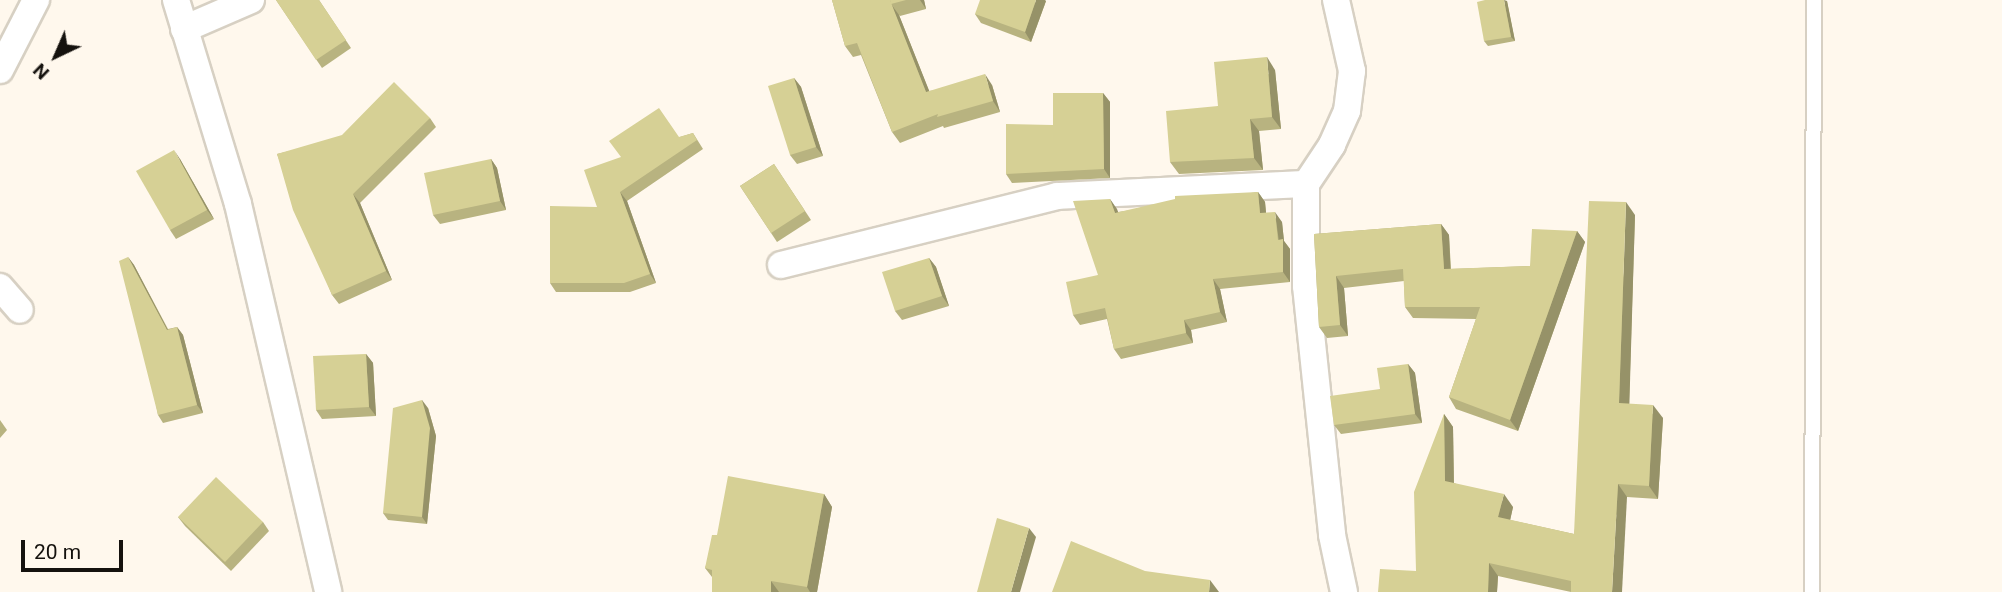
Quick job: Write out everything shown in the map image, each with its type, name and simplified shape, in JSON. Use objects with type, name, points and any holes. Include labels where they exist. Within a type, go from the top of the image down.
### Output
[{"type":"street","points":[[0,70],[36,0]]},
{"type":"street","points":[[176,0],[238,204],[328,592]]},
{"type":"street","points":[[184,29],[251,0]]},
{"type":"street","points":[[1336,0],[1352,71],[1347,111],[1332,145],[1306,184],[1306,286],[1332,534],[1344,592]]},
{"type":"street","points":[[781,265],[1057,196],[1306,184]]},
{"type":"street","points":[[0,288],[20,310]]},
{"type":"lane","points":[[1812,592],[1814,0]]},
{"type":"building","points":[[276,0],[319,0],[346,40],[316,60]]},
{"type":"building","points":[[832,0],[890,0],[926,92],[985,74],[993,101],[937,117],[938,114],[892,132],[857,43],[845,46]]},
{"type":"building","points":[[890,0],[906,0],[891,4]]},
{"type":"building","points":[[980,0],[1036,0],[1025,32],[975,14]]},
{"type":"building","points":[[1504,0],[1511,37],[1484,41],[1477,2]]},
{"type":"building","points":[[1267,57],[1272,117],[1250,119],[1254,158],[1170,162],[1166,111],[1218,106],[1214,62]]},
{"type":"building","points":[[794,78],[816,147],[790,155],[768,86]]},
{"type":"building","points":[[394,82],[430,118],[353,194],[386,271],[332,295],[293,210],[277,154],[342,135]]},
{"type":"building","points":[[1053,93],[1103,93],[1104,169],[1006,174],[1006,124],[1053,125]]},
{"type":"building","points":[[659,108],[679,137],[693,133],[697,140],[620,192],[650,274],[624,283],[550,283],[550,206],[597,207],[584,170],[621,157],[609,141]]},
{"type":"building","points":[[174,150],[207,210],[170,230],[136,171]]},
{"type":"building","points":[[491,159],[500,201],[433,215],[424,173]]},
{"type":"building","points":[[774,164],[805,211],[771,233],[740,186]]},
{"type":"building","points":[[1258,192],[1260,213],[1275,212],[1278,240],[1283,239],[1283,272],[1213,279],[1220,312],[1184,320],[1186,333],[1114,349],[1105,308],[1073,315],[1066,282],[1098,275],[1073,201],[1110,199],[1115,213],[1175,199],[1175,196]]},
{"type":"building","points":[[1589,201],[1626,202],[1619,403],[1653,405],[1649,486],[1618,484],[1612,592],[1571,592],[1571,581],[1489,563],[1488,592],[1378,592],[1380,569],[1416,571],[1414,492],[1444,414],[1445,481],[1504,494],[1498,517],[1574,534]]},
{"type":"building","points":[[1441,224],[1444,269],[1530,266],[1532,229],[1577,231],[1510,420],[1449,397],[1480,307],[1405,307],[1403,269],[1336,276],[1340,325],[1319,327],[1314,234]]},
{"type":"building","points":[[128,257],[167,330],[177,327],[197,405],[158,415],[119,261]]},
{"type":"building","points":[[929,258],[942,296],[895,311],[882,272]]},
{"type":"building","points":[[366,354],[369,407],[316,410],[313,356]]},
{"type":"building","points":[[1408,364],[1415,414],[1334,425],[1330,396],[1380,389],[1377,368]]},
{"type":"building","points":[[422,400],[430,428],[422,517],[383,513],[393,408]]},
{"type":"building","points":[[728,476],[824,494],[807,587],[771,581],[771,592],[712,592],[712,570],[705,568],[712,535],[717,535]]},
{"type":"building","points":[[216,477],[263,522],[225,562],[178,517]]},
{"type":"building","points":[[997,518],[1029,528],[1011,592],[977,592]]},
{"type":"building","points":[[1071,541],[1145,571],[1210,580],[1209,592],[1052,592]]}]
